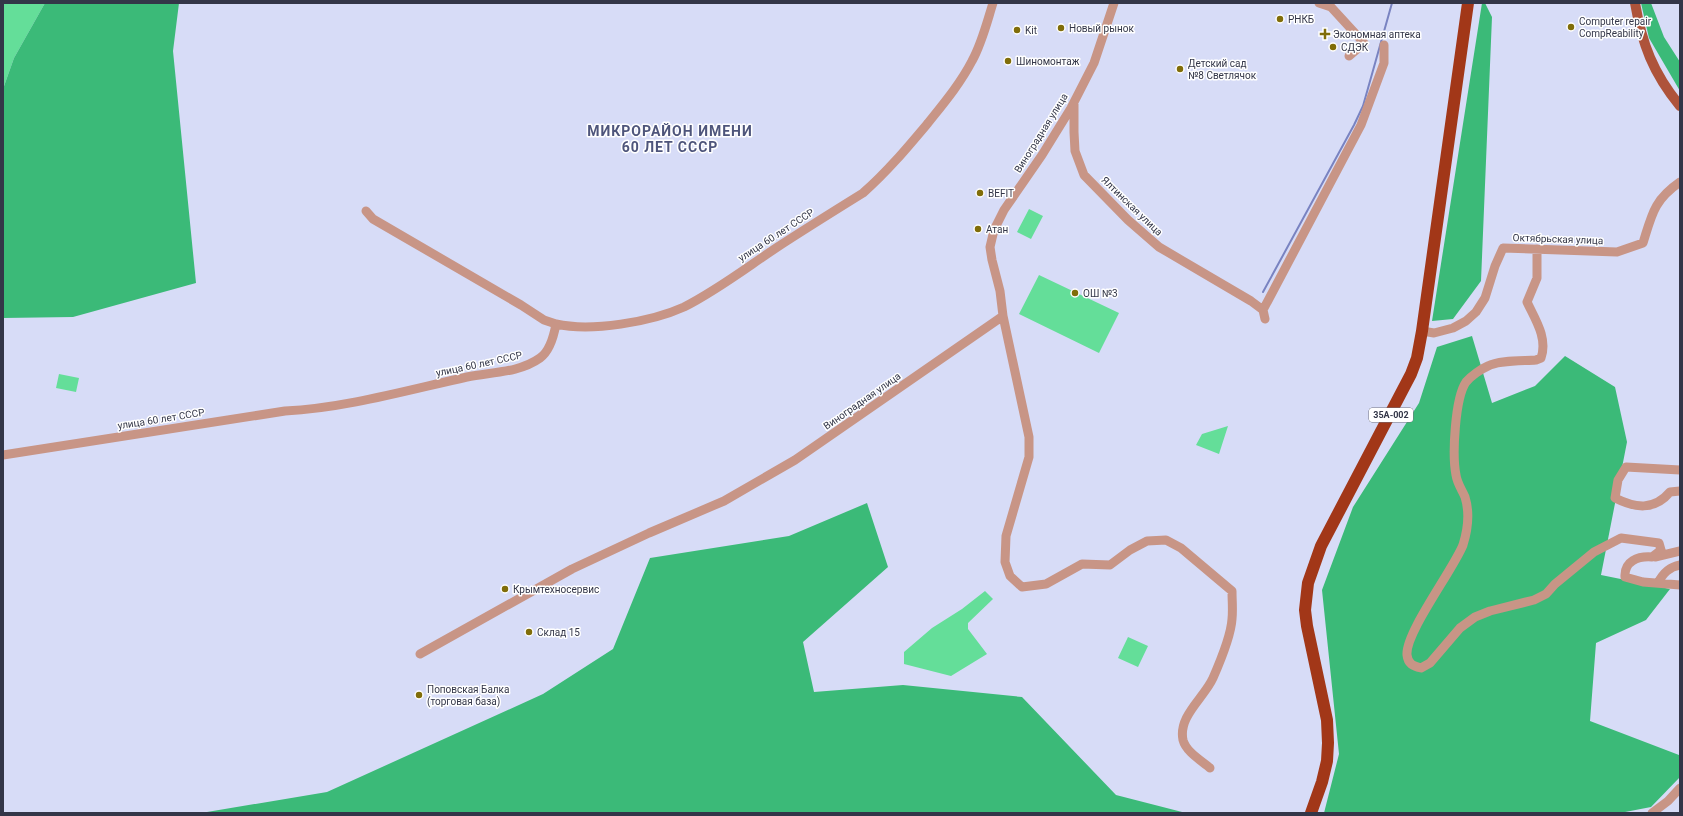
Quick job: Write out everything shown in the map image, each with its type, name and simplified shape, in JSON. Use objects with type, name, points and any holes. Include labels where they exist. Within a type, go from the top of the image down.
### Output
[{"type":"highway","name":"35А-002","points":[[1310,813],[1317,798],[1327,761],[1328,743],[1327,720],[1305,610],[1308,583],[1321,546],[1411,374],[1417,358],[1468,3]]},
{"type":"main road","points":[[1635,3],[1640,32],[1652,65],[1671,95],[1680,106]]},
{"type":"street","name":"улица 60 лет СССР","points":[[3,455],[285,411],[316,409],[482,374],[524,367],[541,358],[553,339],[556,324],[568,327],[613,326],[667,314],[684,307],[720,286],[863,193],[894,164],[960,82],[973,60],[994,3]]},
{"type":"street","name":"Виноградная улица","points":[[420,654],[572,569],[649,532],[724,501],[795,460],[1003,316],[1000,291],[990,247],[994,230],[1004,210],[1042,155],[1074,102],[1094,63],[1114,3]]},
{"type":"street","points":[[1319,3],[1332,5],[1364,43],[1349,56]]},
{"type":"street","name":"Ялтинская улица","points":[[1074,102],[1075,152],[1084,175],[1128,220],[1159,247],[1251,301],[1264,315],[1361,125],[1384,63],[1384,45]]},
{"type":"street","name":"Октябрьская улица","points":[[1422,331],[1434,333],[1453,328],[1466,321],[1476,312],[1485,298],[1494,266],[1503,248],[1617,252],[1643,243],[1657,204],[1667,192],[1680,182]]},
{"type":"street","points":[[366,211],[373,220],[521,305],[544,320],[556,324]]},
{"type":"street","points":[[1537,249],[1537,278],[1527,302],[1540,327],[1543,352],[1541,358],[1536,360],[1489,365],[1466,382],[1460,399],[1456,421],[1454,459],[1456,476],[1467,507],[1468,521],[1466,535],[1460,553],[1417,627],[1408,649],[1407,654],[1409,661],[1413,666],[1421,668],[1430,663],[1460,628],[1475,617],[1490,611],[1534,600],[1546,594],[1573,568],[1594,552],[1621,538],[1659,543],[1661,550],[1652,558]]},
{"type":"street","points":[[1003,316],[1029,437],[1029,457],[1006,536],[1005,562],[1010,576],[1022,587],[1046,584],[1082,564],[1110,564],[1130,550],[1147,541],[1166,540],[1181,548],[1232,591],[1232,620],[1213,678],[1189,714],[1183,726],[1183,742],[1188,750],[1210,768]]},
{"type":"street","points":[[1680,470],[1626,467],[1618,480],[1615,498],[1639,506],[1655,505],[1664,500],[1670,492],[1680,491]]},
{"type":"street","points":[[1680,551],[1652,558],[1643,557],[1630,562],[1624,570],[1624,577],[1643,582],[1680,585]]},
{"type":"street","points":[[1658,583],[1662,575],[1671,567],[1680,565]]},
{"type":"street","points":[[1652,813],[1668,801],[1680,788]]},
{"type":"green space","points":[[3,3],[45,3],[14,58],[3,89]]},
{"type":"green space","points":[[45,3],[179,3],[173,51],[196,283],[73,317],[3,318],[3,89],[14,58]]},
{"type":"green space","points":[[1482,3],[1485,3],[1492,17],[1481,281],[1453,319],[1432,321]]},
{"type":"green space","points":[[1641,3],[1651,3],[1664,37],[1680,62],[1680,91],[1649,38]]},
{"type":"green space","points":[[1029,209],[1043,216],[1031,239],[1017,232]]},
{"type":"green space","points":[[1039,275],[1119,313],[1099,353],[1019,314]]},
{"type":"green space","points":[[1472,336],[1492,403],[1535,386],[1565,356],[1615,387],[1627,442],[1601,575],[1670,589],[1646,620],[1596,643],[1590,721],[1679,755],[1680,777],[1651,807],[1620,813],[1324,813],[1339,754],[1322,590],[1353,507],[1419,403],[1437,347]]},
{"type":"green space","points":[[59,374],[79,378],[76,392],[56,388]]},
{"type":"green space","points":[[1228,426],[1219,454],[1196,445],[1202,434]]},
{"type":"green space","points":[[867,503],[888,567],[803,642],[814,692],[903,685],[1022,697],[1116,795],[1186,813],[201,813],[327,792],[543,694],[613,649],[650,558],[789,536]]},
{"type":"green space","points":[[985,591],[993,599],[968,623],[968,629],[987,654],[951,676],[904,664],[904,652],[932,628],[962,609]]},
{"type":"green space","points":[[1128,637],[1148,646],[1138,667],[1118,658]]},
{"type":"waterway","points":[[1263,292],[1363,106],[1392,3]]},
{"type":"place","name":"РНКБ","points":[[1280,19]]},
{"type":"place","name":"Computer repair CompReability","points":[[1571,27]]},
{"type":"place","name":"Новый рынок","points":[[1061,28]]},
{"type":"place","name":"Kit","points":[[1017,30]]},
{"type":"place","name":"Экономная аптека","points":[[1325,34]]},
{"type":"place","name":"СДЭК","points":[[1333,47]]},
{"type":"place","name":"Шиномонтаж","points":[[1008,61]]},
{"type":"place","name":"Детский сад №8 Светлячок","points":[[1180,69]]},
{"type":"place","name":"BEFIT","points":[[980,193]]},
{"type":"place","name":"Атан","points":[[978,229]]},
{"type":"place","name":"ОШ №3","points":[[1075,293]]},
{"type":"place","name":"Крымтехносервис","points":[[505,589]]},
{"type":"place","name":"Склад 15","points":[[529,632]]},
{"type":"place","name":"Поповская Балка (торговая база)","points":[[419,695]]},
{"type":"district","name":"МИКРОРАЙОН ИМЕНИ 60 ЛЕТ СССР","points":[[670,140]]}]
